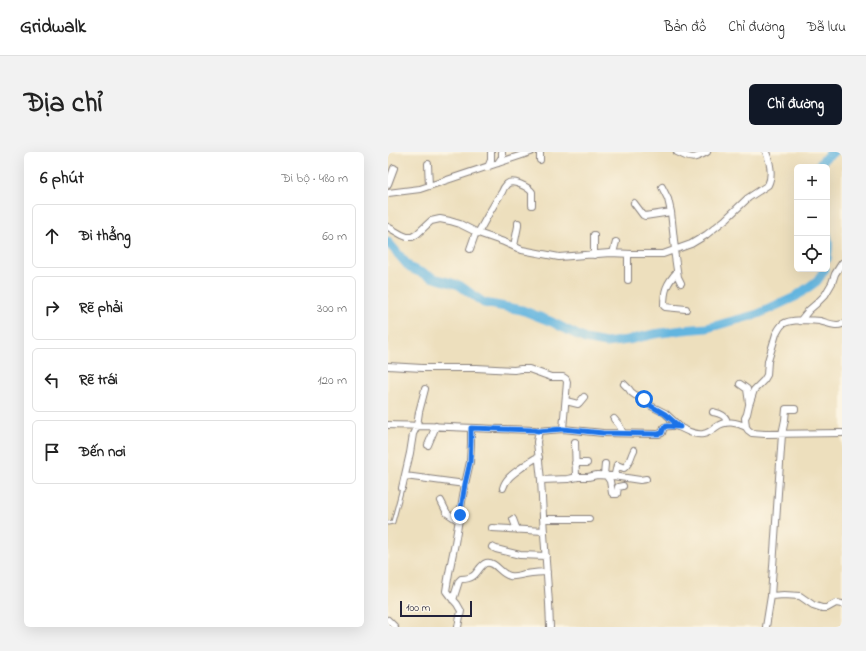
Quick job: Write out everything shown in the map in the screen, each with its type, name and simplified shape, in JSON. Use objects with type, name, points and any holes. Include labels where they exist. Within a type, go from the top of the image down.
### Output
[{"type":"street","points":[[488,167],[491,160],[491,152]]},
{"type":"street","points":[[498,163],[502,157],[502,152]]},
{"type":"street","points":[[388,193],[414,190],[429,186],[531,152]]},
{"type":"street","points":[[540,152],[540,160]]},
{"type":"street","points":[[677,152],[694,158],[707,152]]},
{"type":"street","points":[[388,227],[402,236],[412,237],[431,221],[440,219],[450,220],[477,233],[522,250],[558,257],[613,253],[663,254],[691,244],[706,235],[726,219],[748,198],[768,185],[770,178],[770,167],[766,152]]},
{"type":"street","points":[[428,164],[429,186]]},
{"type":"street","points":[[388,184],[394,168]]},
{"type":"street","points":[[470,249],[495,201],[506,185],[513,182],[530,189],[532,192],[532,205]]},
{"type":"street","points":[[662,187],[668,199],[671,212],[677,272],[681,283]]},
{"type":"street","points":[[634,203],[645,216],[671,212]]},
{"type":"street","points":[[514,246],[518,222]]},
{"type":"street","points":[[594,235],[594,255]]},
{"type":"street","points":[[613,253],[616,242]]},
{"type":"street","points":[[628,254],[628,280]]},
{"type":"street","points":[[800,321],[825,295],[832,284],[834,274],[842,263]]},
{"type":"street","points":[[677,272],[665,289],[663,304],[664,307],[686,309]]},
{"type":"street","points":[[746,427],[745,418],[754,390],[767,375],[768,361],[778,331],[784,323],[790,321],[812,320],[834,325],[842,324]]},
{"type":"street","points":[[388,366],[514,370],[529,369],[551,377],[563,377],[567,382],[563,429]]},
{"type":"street","points":[[624,384],[635,395],[645,400],[680,427],[692,434],[704,434],[725,423],[732,423],[746,427],[752,433],[842,433]]},
{"type":"street","points":[[740,384],[747,389],[749,405]]},
{"type":"street","points":[[402,488],[413,434],[417,426],[425,390]]},
{"type":"street","points":[[566,401],[578,404],[584,397]]},
{"type":"street","points":[[766,627],[771,596],[782,434],[786,410],[795,409]]},
{"type":"street","points":[[713,412],[726,417],[725,423]]},
{"type":"street","points":[[614,419],[623,433]]},
{"type":"street","points":[[388,425],[539,430],[563,429],[603,433],[658,434],[662,433],[664,427],[680,427]]},
{"type":"street","points":[[428,445],[436,426]]},
{"type":"street","points":[[458,627],[461,611],[446,591],[468,474],[471,428]]},
{"type":"street","points":[[539,430],[537,442],[541,480],[550,627]]},
{"type":"street","points":[[575,442],[576,477]]},
{"type":"street","points":[[541,480],[615,474],[617,466],[624,468],[628,464],[634,450]]},
{"type":"street","points":[[503,488],[512,474],[539,457]]},
{"type":"street","points":[[575,463],[587,462]]},
{"type":"street","points":[[605,464],[613,494],[617,494],[618,487],[623,486]]},
{"type":"street","points":[[608,475],[640,480],[646,479]]},
{"type":"street","points":[[405,476],[465,484]]},
{"type":"street","points":[[441,501],[447,513],[459,521]]},
{"type":"street","points":[[513,519],[517,530]]},
{"type":"street","points":[[543,519],[589,519]]},
{"type":"street","points":[[492,528],[544,531]]},
{"type":"street","points":[[492,547],[520,555],[546,556]]},
{"type":"street","points":[[453,600],[459,581],[461,579],[468,579],[472,577],[483,564],[486,563],[496,566],[508,576],[547,572]]},
{"type":"street","points":[[771,596],[800,596],[812,605],[822,608],[827,608],[836,603],[842,604]]},
{"type":"street","points":[[388,620],[395,627]]},
{"type":"lane","points":[[388,523],[393,522],[402,488]]},
{"type":"waterway","points":[[820,164],[827,156],[834,152]]},
{"type":"waterway","points":[[388,242],[410,268],[434,278],[459,285],[484,303],[522,310],[552,322],[585,339],[606,343],[654,334],[707,328],[758,314],[795,297],[817,281],[823,272]]},
{"type":"route","points":[[460,515],[470,462],[471,428],[538,431],[563,429],[603,433],[658,434],[662,433],[664,427],[680,427],[676,422],[661,411],[648,404],[644,399]]}]
